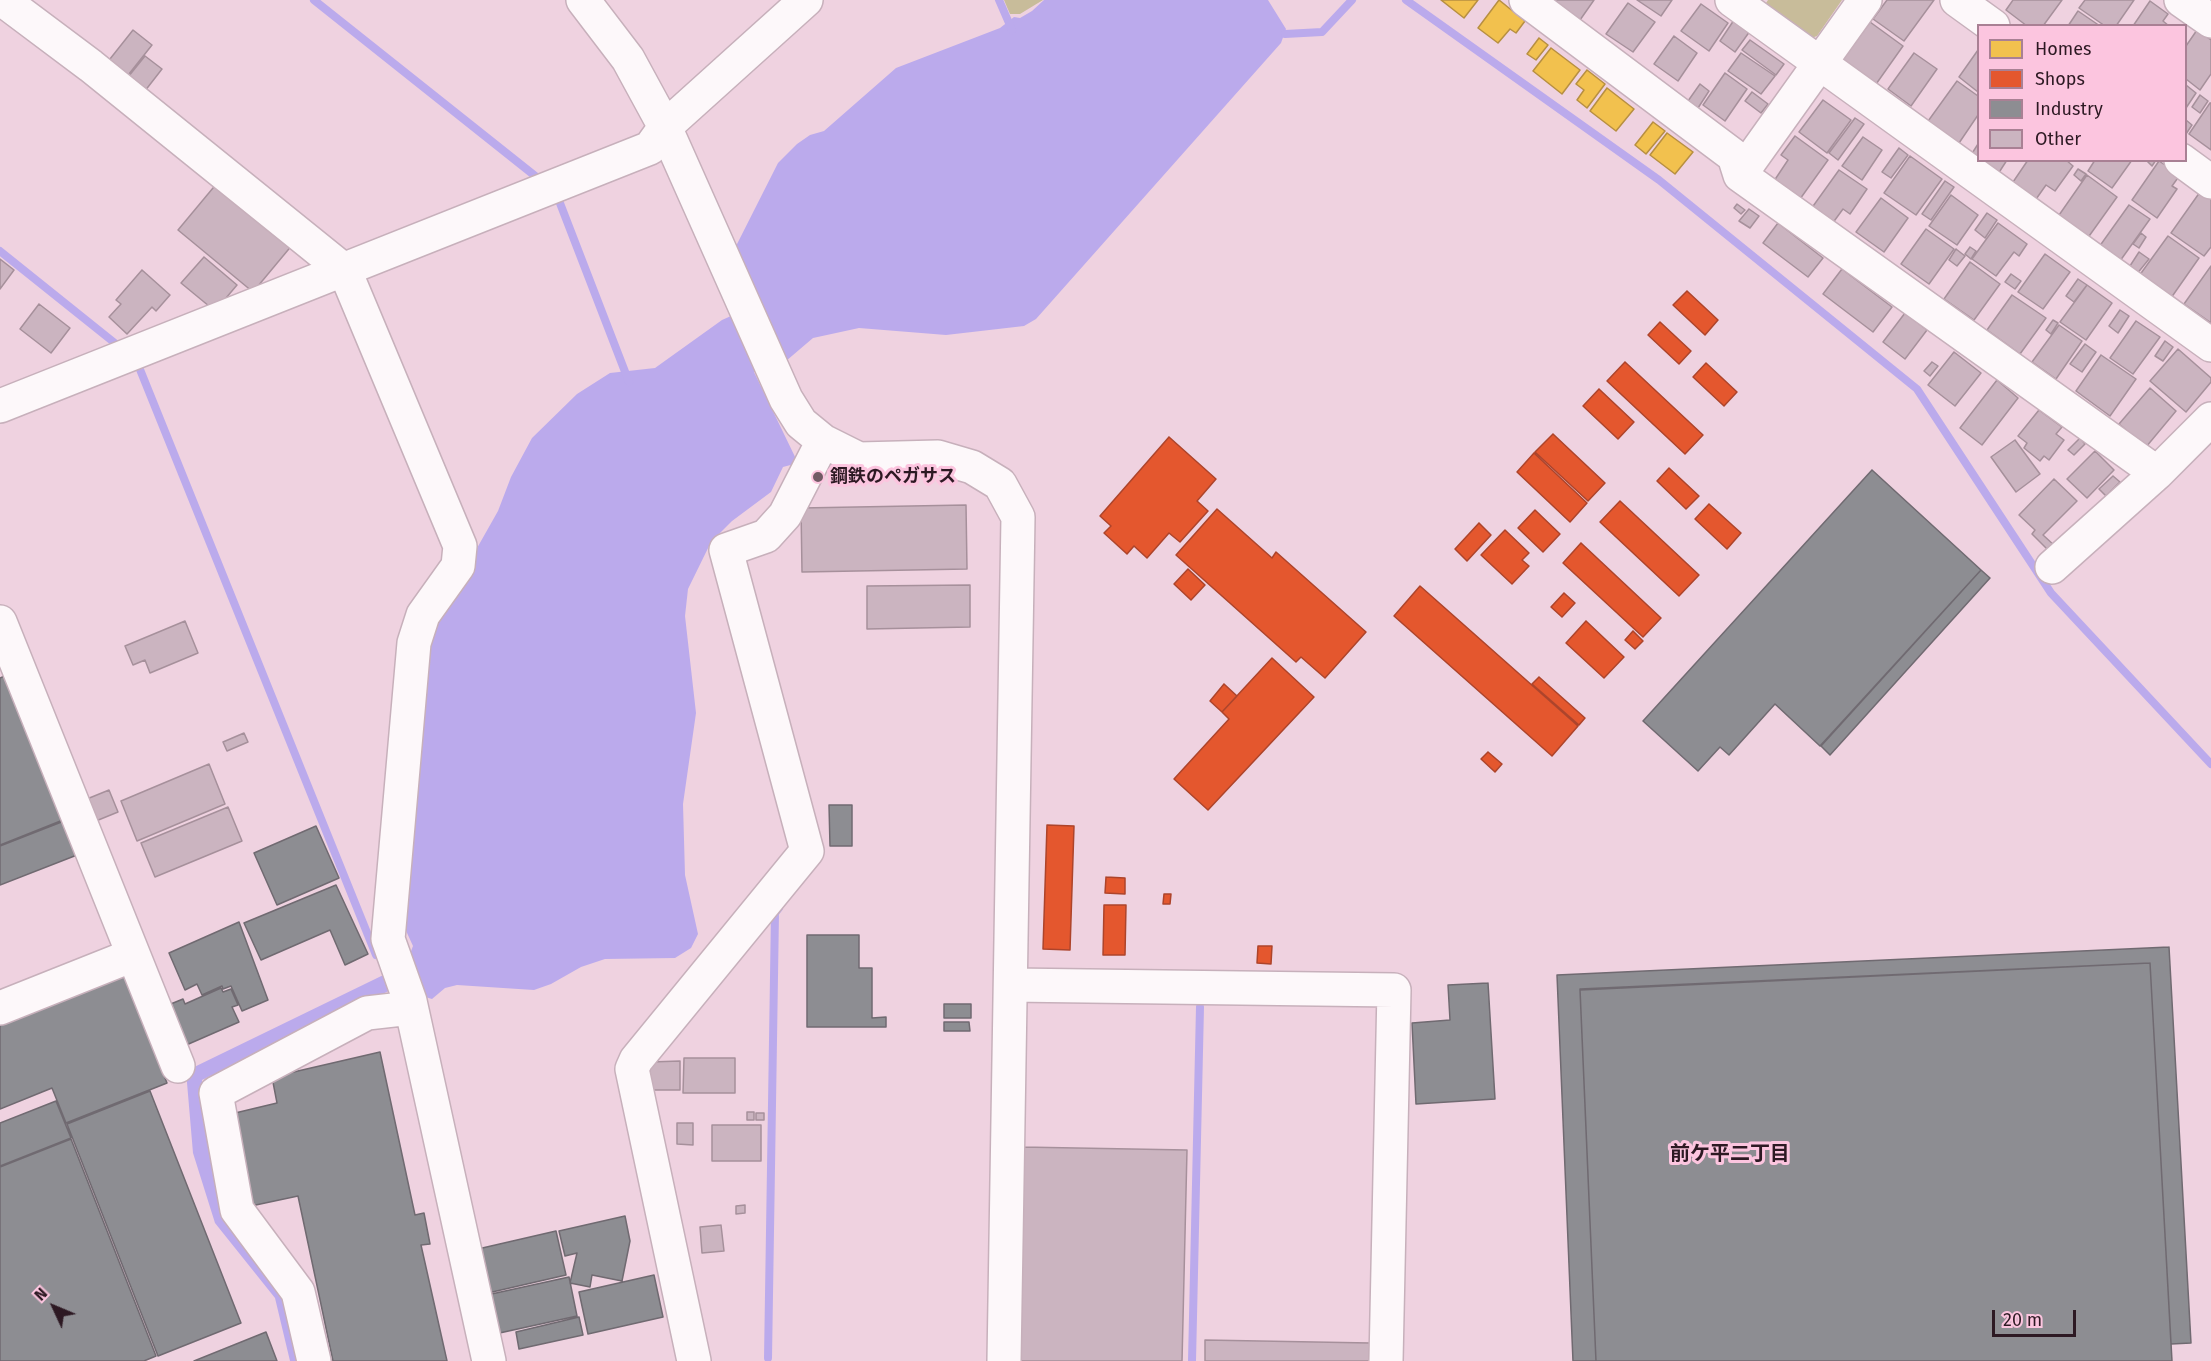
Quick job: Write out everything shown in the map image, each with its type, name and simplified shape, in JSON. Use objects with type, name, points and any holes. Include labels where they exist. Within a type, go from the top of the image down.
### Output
[{"type":"street","points":[[3,0],[91,66],[345,271],[460,546],[458,566],[423,615],[414,643],[388,939],[411,1004],[489,1361]]},
{"type":"street","points":[[583,0],[628,59],[666,127],[786,399],[801,423],[823,441],[859,459],[938,457],[972,467],[1000,484],[1018,517],[1004,1361]]},
{"type":"street","points":[[0,406],[345,271],[650,148],[666,127],[806,0]]},
{"type":"street","points":[[1526,0],[1734,156],[1740,175],[2157,473]]},
{"type":"street","points":[[1732,0],[2211,345]]},
{"type":"street","points":[[1740,175],[1865,0]]},
{"type":"street","points":[[1957,0],[1990,24]]},
{"type":"street","points":[[2181,0],[2211,21]]},
{"type":"street","points":[[2184,162],[2211,182]]},
{"type":"street","points":[[2052,567],[2157,473],[2211,419]]},
{"type":"street","points":[[694,1361],[632,1069],[636,1060],[807,851],[726,550],[766,536],[785,516],[823,441]]},
{"type":"street","points":[[0,622],[178,1066]]},
{"type":"street","points":[[0,1008],[133,955]]},
{"type":"street","points":[[1011,985],[1394,990],[1386,1361]]},
{"type":"street","points":[[314,1361],[298,1292],[237,1210],[216,1093],[367,1013],[411,1004]]},
{"type":"shaded area","points":[[1004,0],[1043,0],[1020,14],[1010,14]]},
{"type":"shaded area","points":[[1044,0],[1268,0],[1286,29],[1281,43],[1036,319],[1024,326],[946,335],[859,328],[813,338],[786,361],[754,372],[798,463],[783,467],[771,492],[732,521],[711,542],[688,589],[685,616],[696,713],[683,804],[685,875],[698,934],[691,948],[675,958],[605,959],[581,967],[551,984],[534,990],[457,985],[445,988],[432,999],[395,988],[202,1080],[211,1149],[290,1292],[306,1361],[290,1361],[275,1298],[215,1223],[193,1153],[186,1071],[406,964],[413,946],[402,922],[419,723],[426,700],[429,633],[498,511],[511,477],[532,438],[577,394],[610,373],[655,368],[722,320],[758,304],[733,252],[778,163],[797,144],[810,135],[824,131],[896,68],[1000,28],[1014,17],[1020,18],[1032,11]]},
{"type":"shaded area","points":[[1768,0],[1842,0],[1817,36],[1809,39],[1764,6]]},
{"type":"building: Homes","points":[[1441,0],[1478,0],[1464,18]]},
{"type":"building: Homes","points":[[1499,0],[1525,21],[1516,33],[1510,29],[1498,43],[1478,28]]},
{"type":"building: Homes","points":[[1539,38],[1548,45],[1536,60],[1527,54]]},
{"type":"building: Homes","points":[[1551,48],[1580,70],[1562,94],[1533,71]]},
{"type":"building: Homes","points":[[1587,70],[1605,84],[1587,108],[1577,100],[1584,90],[1576,84]]},
{"type":"building: Homes","points":[[1607,88],[1634,109],[1616,131],[1590,111]]},
{"type":"building: Homes","points":[[1653,122],[1665,131],[1646,154],[1635,145]]},
{"type":"building: Homes","points":[[1667,133],[1693,152],[1675,174],[1650,155]]},
{"type":"building: Shops","points":[[1687,291],[1718,320],[1705,335],[1673,305]]},
{"type":"building: Shops","points":[[1660,322],[1691,351],[1679,364],[1648,335]]},
{"type":"building: Shops","points":[[1625,362],[1703,435],[1685,454],[1607,381]]},
{"type":"building: Shops","points":[[1706,363],[1737,392],[1724,406],[1693,377]]},
{"type":"building: Shops","points":[[1599,389],[1634,422],[1618,439],[1583,406]]},
{"type":"building: Shops","points":[[1553,434],[1605,483],[1588,501],[1535,452]]},
{"type":"building: Shops","points":[[1169,437],[1216,479],[1197,501],[1208,511],[1180,542],[1169,533],[1147,558],[1134,546],[1127,554],[1104,533],[1111,526],[1100,516]]},
{"type":"building: Shops","points":[[1534,453],[1587,503],[1570,522],[1517,472]]},
{"type":"building: Shops","points":[[1669,468],[1699,496],[1686,509],[1657,481]]},
{"type":"building: Shops","points":[[1620,501],[1699,575],[1679,596],[1600,522]]},
{"type":"building: Shops","points":[[1709,504],[1741,533],[1727,549],[1695,519]]},
{"type":"building: Shops","points":[[1217,509],[1272,558],[1276,552],[1366,632],[1325,678],[1301,657],[1296,662],[1176,555]]},
{"type":"building: Shops","points":[[1535,510],[1560,534],[1543,552],[1518,528]]},
{"type":"building: Shops","points":[[1479,523],[1491,535],[1467,561],[1455,549]]},
{"type":"building: Shops","points":[[1505,530],[1529,553],[1522,560],[1529,566],[1512,584],[1481,555]]},
{"type":"building: Shops","points":[[1581,543],[1661,618],[1643,637],[1563,563]]},
{"type":"building: Shops","points":[[1188,569],[1205,585],[1191,600],[1174,584]]},
{"type":"building: Shops","points":[[1420,586],[1578,726],[1552,756],[1394,616]]},
{"type":"building: Shops","points":[[1564,593],[1575,603],[1562,617],[1551,607]]},
{"type":"building: Shops","points":[[1586,621],[1624,657],[1604,678],[1566,643]]},
{"type":"building: Shops","points":[[1633,631],[1643,641],[1635,649],[1625,640]]},
{"type":"building: Shops","points":[[1272,658],[1314,697],[1208,810],[1174,779],[1229,719],[1222,712]]},
{"type":"building: Shops","points":[[1539,677],[1585,718],[1579,725],[1532,684]]},
{"type":"building: Shops","points":[[1224,684],[1237,696],[1222,712],[1210,701]]},
{"type":"building: Shops","points":[[1488,752],[1502,764],[1495,772],[1481,759]]},
{"type":"building: Shops","points":[[1047,825],[1074,826],[1070,950],[1043,949]]},
{"type":"building: Shops","points":[[1106,877],[1125,878],[1125,894],[1105,893]]},
{"type":"building: Shops","points":[[1164,894],[1171,894],[1170,904],[1163,904]]},
{"type":"building: Shops","points":[[1104,905],[1126,905],[1125,955],[1103,955]]},
{"type":"building: Shops","points":[[1258,946],[1272,946],[1271,964],[1257,963]]},
{"type":"building: Industry","points":[[1872,470],[1981,570],[1820,746],[1775,704],[1729,755],[1720,747],[1698,771],[1643,721]]},
{"type":"building: Industry","points":[[1981,570],[1990,578],[1830,755],[1821,746]]},
{"type":"building: Industry","points":[[7,675],[63,820],[0,845],[0,678]]},
{"type":"building: Industry","points":[[829,805],[852,805],[852,846],[830,846]]},
{"type":"building: Industry","points":[[64,821],[77,855],[0,885],[0,846]]},
{"type":"building: Industry","points":[[316,826],[339,878],[277,905],[254,853]]},
{"type":"building: Industry","points":[[336,885],[368,954],[345,965],[330,930],[261,960],[244,923]]},
{"type":"building: Industry","points":[[239,922],[268,1000],[242,1011],[231,986],[223,989],[222,986],[202,995],[197,984],[185,990],[169,953]]},
{"type":"building: Industry","points":[[807,935],[859,935],[859,968],[872,968],[872,1018],[886,1017],[886,1027],[807,1027]]},
{"type":"building: Industry","points":[[2169,947],[2191,1343],[2171,1344],[2150,963],[1580,989],[1596,1361],[1573,1361],[1557,975]]},
{"type":"building: Industry","points":[[2150,963],[2172,1361],[1596,1361],[1580,990]]},
{"type":"building: Industry","points":[[125,975],[167,1083],[66,1123],[52,1088],[0,1109],[0,1024]]},
{"type":"building: Industry","points":[[1488,983],[1495,1099],[1416,1104],[1412,1023],[1450,1020],[1448,985]]},
{"type":"building: Industry","points":[[221,988],[223,992],[231,989],[238,1005],[232,1007],[239,1022],[184,1046],[161,1008],[183,999],[185,1004]]},
{"type":"building: Industry","points":[[944,1004],[971,1004],[971,1018],[944,1018]]},
{"type":"building: Industry","points":[[944,1022],[969,1022],[970,1031],[944,1031]]},
{"type":"building: Industry","points":[[380,1052],[415,1215],[424,1213],[430,1244],[421,1245],[447,1361],[333,1361],[298,1196],[251,1206],[231,1114],[277,1103],[272,1077]]},
{"type":"building: Industry","points":[[150,1091],[241,1323],[158,1356],[67,1124]]},
{"type":"building: Industry","points":[[56,1101],[71,1138],[0,1166],[0,1123]]},
{"type":"building: Industry","points":[[71,1139],[156,1356],[144,1361],[0,1361],[0,1167]]},
{"type":"building: Industry","points":[[625,1216],[630,1241],[622,1281],[592,1275],[590,1287],[570,1283],[577,1253],[565,1256],[559,1231]]},
{"type":"building: Industry","points":[[556,1231],[566,1275],[488,1293],[478,1249]]},
{"type":"building: Industry","points":[[654,1275],[663,1317],[588,1334],[579,1292]]},
{"type":"building: Industry","points":[[569,1277],[577,1316],[495,1334],[487,1295]]},
{"type":"building: Industry","points":[[579,1317],[583,1335],[519,1349],[516,1332]]},
{"type":"building: Industry","points":[[266,1332],[277,1361],[194,1361]]},
{"type":"building: Other","points":[[1554,0],[1594,0],[1580,20]]},
{"type":"building: Other","points":[[1637,0],[1672,0],[1661,16]]},
{"type":"building: Other","points":[[1887,0],[1934,0],[1904,41],[1873,19]]},
{"type":"building: Other","points":[[2013,0],[2062,0],[2044,24],[2024,24],[2006,10]]},
{"type":"building: Other","points":[[2085,0],[2134,0],[2117,24],[2102,24],[2079,8]]},
{"type":"building: Other","points":[[2150,1],[2168,14],[2163,21],[2167,24],[2134,24]]},
{"type":"building: Other","points":[[1628,3],[1655,22],[1633,52],[1606,34]]},
{"type":"building: Other","points":[[1701,4],[1728,23],[1709,51],[1681,31]]},
{"type":"building: Other","points":[[2078,11],[2097,24],[2069,24]]},
{"type":"building: Other","points":[[1734,20],[1750,31],[1735,52],[1720,41]]},
{"type":"building: Other","points":[[1870,22],[1903,46],[1874,87],[1840,63]]},
{"type":"building: Other","points":[[133,30],[152,45],[125,79],[106,64]]},
{"type":"building: Other","points":[[2197,30],[2211,40],[2211,74],[2200,90],[2187,80],[2187,45]]},
{"type":"building: Other","points":[[1674,36],[1697,53],[1678,81],[1654,64]]},
{"type":"building: Other","points":[[1750,40],[1784,64],[1776,75],[1742,50]]},
{"type":"building: Other","points":[[1977,51],[1977,91],[1959,77]]},
{"type":"building: Other","points":[[1741,53],[1775,76],[1761,94],[1728,71]]},
{"type":"building: Other","points":[[1914,53],[1937,69],[1911,106],[1888,89]]},
{"type":"building: Other","points":[[145,56],[162,69],[141,96],[124,82]]},
{"type":"building: Other","points":[[1725,73],[1747,89],[1725,121],[1703,105]]},
{"type":"building: Other","points":[[1957,81],[1977,95],[1977,116],[1957,146],[1926,124]]},
{"type":"building: Other","points":[[1700,84],[1709,91],[1698,108],[1688,101]]},
{"type":"building: Other","points":[[2187,86],[2196,93],[2187,106]]},
{"type":"building: Other","points":[[1752,92],[1768,104],[1761,113],[1745,101]]},
{"type":"building: Other","points":[[2200,95],[2208,101],[2200,113],[2192,107]]},
{"type":"building: Other","points":[[1823,100],[1851,120],[1827,153],[1799,132]]},
{"type":"building: Other","points":[[2211,103],[2211,150],[2189,134]]},
{"type":"building: Other","points":[[1855,118],[1864,124],[1838,160],[1829,153]]},
{"type":"building: Other","points":[[2187,121],[2192,125],[2187,132]]},
{"type":"building: Other","points":[[1795,136],[1828,160],[1800,199],[1774,181],[1788,160],[1781,155]]},
{"type":"building: Other","points":[[1863,137],[1882,150],[1862,180],[1842,166]]},
{"type":"building: Other","points":[[1977,146],[1977,159],[1971,155]]},
{"type":"building: Other","points":[[1899,148],[1908,155],[1891,178],[1882,172]]},
{"type":"building: Other","points":[[1910,156],[1942,179],[1916,215],[1884,193]]},
{"type":"building: Other","points":[[1982,162],[2006,162],[1998,174]]},
{"type":"building: Other","points":[[2027,162],[2068,162],[2073,166],[2055,191],[2046,185],[2034,202],[2011,185]]},
{"type":"building: Other","points":[[2094,162],[2131,162],[2112,188],[2088,171]]},
{"type":"building: Other","points":[[2158,162],[2180,175],[2172,186],[2177,189],[2157,218],[2132,200]]},
{"type":"building: Other","points":[[2078,169],[2086,174],[2081,181],[2074,175]]},
{"type":"building: Other","points":[[1839,170],[1867,189],[1850,214],[1843,209],[1832,224],[1811,209]]},
{"type":"building: Other","points":[[2087,175],[2117,197],[2087,239],[2057,218]]},
{"type":"building: Other","points":[[1945,181],[1954,187],[1931,220],[1922,214]]},
{"type":"building: Other","points":[[218,182],[293,244],[253,292],[178,230]]},
{"type":"building: Other","points":[[2200,192],[2211,199],[2211,247],[2204,256],[2171,233]]},
{"type":"building: Other","points":[[1951,195],[1978,215],[1957,245],[1929,226]]},
{"type":"building: Other","points":[[1881,198],[1908,218],[1884,252],[1856,232]]},
{"type":"building: Other","points":[[1737,204],[1745,210],[1741,214],[1734,208]]},
{"type":"building: Other","points":[[2129,205],[2150,219],[2120,261],[2099,247]]},
{"type":"building: Other","points":[[1749,209],[1759,216],[1750,228],[1739,221]]},
{"type":"building: Other","points":[[1987,213],[1997,220],[1985,238],[1975,230]]},
{"type":"building: Other","points":[[1778,223],[1823,258],[1808,277],[1763,243]]},
{"type":"building: Other","points":[[1998,223],[2027,244],[2019,256],[2014,252],[1996,276],[1972,259]]},
{"type":"building: Other","points":[[1926,229],[1954,249],[1929,284],[1901,264]]},
{"type":"building: Other","points":[[2141,233],[2146,237],[2139,248],[2133,244]]},
{"type":"building: Other","points":[[2168,236],[2199,258],[2171,298],[2139,276]]},
{"type":"building: Other","points":[[1970,247],[1976,251],[1971,259],[1965,254]]},
{"type":"building: Other","points":[[1956,249],[1965,256],[1957,266],[1949,260]]},
{"type":"building: Other","points":[[2139,252],[2149,259],[2136,275],[2128,269]]},
{"type":"building: Other","points":[[2045,254],[2070,272],[2043,309],[2018,292]]},
{"type":"building: Other","points":[[204,257],[237,285],[215,311],[181,283]]},
{"type":"building: Other","points":[[0,259],[14,270],[0,289]]},
{"type":"building: Other","points":[[1970,262],[2000,284],[1974,320],[1944,299]]},
{"type":"building: Other","points":[[2211,266],[2211,323],[2184,304]]},
{"type":"building: Other","points":[[1842,269],[1892,307],[1873,332],[1823,294]]},
{"type":"building: Other","points":[[142,270],[170,295],[156,311],[152,307],[127,334],[109,317],[121,304],[116,300]]},
{"type":"building: Other","points":[[2011,274],[2021,281],[2015,289],[2005,282]]},
{"type":"building: Other","points":[[2078,279],[2087,285],[2074,302],[2066,296]]},
{"type":"building: Other","points":[[2087,285],[2112,303],[2086,340],[2060,322]]},
{"type":"building: Other","points":[[2012,295],[2046,318],[2020,354],[1987,330]]},
{"type":"building: Other","points":[[39,304],[70,328],[51,353],[20,329]]},
{"type":"building: Other","points":[[2120,310],[2129,316],[2118,333],[2109,326]]},
{"type":"building: Other","points":[[1905,313],[1927,330],[1905,359],[1883,342]]},
{"type":"building: Other","points":[[2053,320],[2058,323],[2051,334],[2046,330]]},
{"type":"building: Other","points":[[2136,321],[2160,337],[2133,374],[2110,358]]},
{"type":"building: Other","points":[[2059,325],[2082,341],[2056,379],[2032,362]]},
{"type":"building: Other","points":[[2165,341],[2173,347],[2163,361],[2155,356]]},
{"type":"building: Other","points":[[2085,344],[2096,352],[2082,372],[2070,364]]},
{"type":"building: Other","points":[[2178,349],[2211,378],[2211,382],[2186,412],[2150,381]]},
{"type":"building: Other","points":[[1954,352],[1981,373],[1955,406],[1928,385]]},
{"type":"building: Other","points":[[2101,355],[2136,379],[2110,416],[2076,391]]},
{"type":"building: Other","points":[[1932,362],[1938,366],[1930,376],[1924,371]]},
{"type":"building: Other","points":[[1997,380],[2018,398],[1982,445],[1960,428]]},
{"type":"building: Other","points":[[2150,388],[2176,411],[2146,447],[2119,424]]},
{"type":"building: Other","points":[[2039,410],[2062,427],[2056,434],[2064,440],[2049,460],[2044,456],[2040,461],[2024,448],[2027,443],[2018,436]]},
{"type":"building: Other","points":[[2080,438],[2085,444],[2074,455],[2068,450]]},
{"type":"building: Other","points":[[2015,440],[2040,474],[2016,492],[1991,457]]},
{"type":"building: Other","points":[[2095,451],[2114,470],[2087,498],[2067,479]]},
{"type":"building: Other","points":[[2113,476],[2120,482],[2106,496],[2099,489]]},
{"type":"building: Other","points":[[2054,479],[2077,501],[2043,535],[2055,546],[2049,551],[2032,534],[2035,530],[2019,515]]},
{"type":"building: Other","points":[[966,505],[967,569],[802,572],[801,508]]},
{"type":"building: Other","points":[[970,585],[970,627],[867,629],[867,586]]},
{"type":"building: Other","points":[[185,621],[198,653],[150,673],[145,660],[133,665],[125,646]]},
{"type":"building: Other","points":[[244,733],[248,742],[227,751],[223,742]]},
{"type":"building: Other","points":[[209,764],[225,804],[137,841],[121,801]]},
{"type":"building: Other","points":[[109,790],[118,812],[91,823],[82,801]]},
{"type":"building: Other","points":[[228,807],[242,841],[155,877],[141,843]]},
{"type":"building: Other","points":[[684,1058],[735,1058],[735,1093],[683,1093]]},
{"type":"building: Other","points":[[680,1061],[680,1090],[650,1090],[650,1062]]},
{"type":"building: Other","points":[[747,1112],[754,1112],[754,1120],[747,1120]]},
{"type":"building: Other","points":[[756,1113],[764,1113],[764,1120],[756,1120]]},
{"type":"building: Other","points":[[677,1123],[693,1123],[693,1145],[677,1144]]},
{"type":"building: Other","points":[[712,1125],[761,1125],[761,1161],[712,1161]]},
{"type":"building: Other","points":[[1021,1147],[1187,1150],[1182,1361],[1016,1361]]},
{"type":"building: Other","points":[[745,1205],[745,1213],[736,1214],[736,1206]]},
{"type":"building: Other","points":[[721,1225],[724,1251],[702,1253],[700,1227]]},
{"type":"building: Other","points":[[1205,1340],[1370,1343],[1369,1361],[1205,1361]]},
{"type":"waterway","points":[[314,0],[544,183]]},
{"type":"waterway","points":[[999,0],[1012,30]]},
{"type":"waterway","points":[[1285,34],[1322,32],[1352,0]]},
{"type":"waterway","points":[[1406,0],[1659,180],[1917,389],[2051,593],[2211,764]]},
{"type":"waterway","points":[[558,198],[629,382]]},
{"type":"waterway","points":[[0,251],[121,348]]},
{"type":"waterway","points":[[139,367],[376,955]]},
{"type":"waterway","points":[[768,1358],[775,913],[779,908]]},
{"type":"waterway","points":[[1192,1361],[1200,1007]]},
{"type":"place","name":"鋼鉄のペガサス","points":[[818,477]]},
{"type":"district","name":"前ケ平二丁目","points":[[1730,1154]]}]
